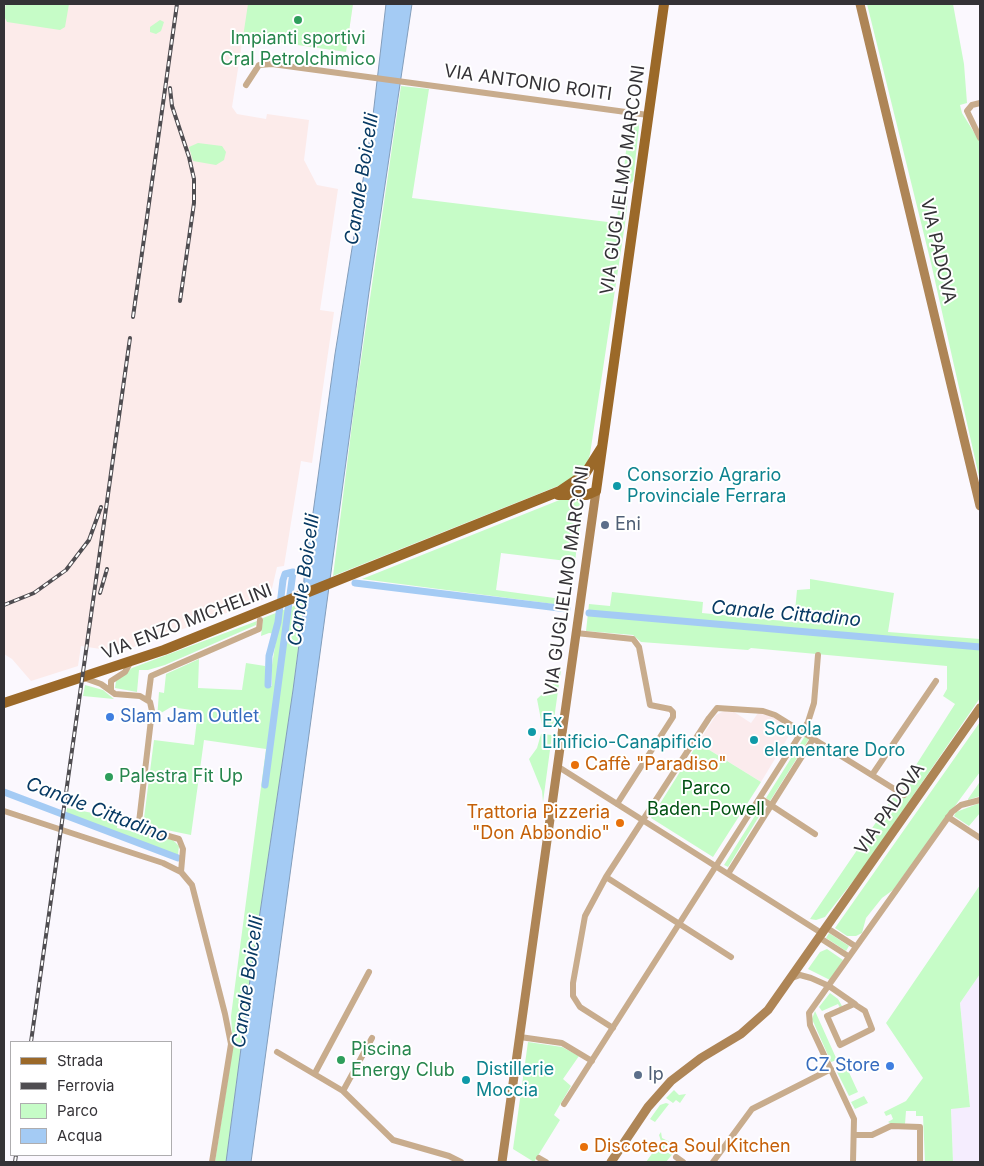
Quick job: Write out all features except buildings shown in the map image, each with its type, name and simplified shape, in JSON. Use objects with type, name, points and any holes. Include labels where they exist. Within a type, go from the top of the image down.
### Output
[{"type":"main road","name":"VIA GUGLIELMO MARCONI","points":[[502,1162],[664,4]]},
{"type":"main road","name":"VIA PADOVA","points":[[860,4],[980,506]]},
{"type":"main road","name":"VIA ENZO MICHELINI","points":[[4,703],[130,663],[181,644],[546,497],[570,486],[590,469],[602,447]]},
{"type":"main road","points":[[570,486],[585,486],[596,491]]},
{"type":"main road","name":"VIA ENZO MICHELINI","points":[[546,497],[568,493],[581,495],[596,491]]},
{"type":"main road","points":[[581,495],[590,504],[592,520]]},
{"type":"main road","name":"VIA PADOVA","points":[[611,1162],[664,1088],[689,1066],[751,1027],[768,1010],[980,708]]},
{"type":"street","name":"VIA ANTONIO ROITI","points":[[246,84],[259,65],[272,64],[648,115]]},
{"type":"street","points":[[980,103],[967,109],[970,121],[980,138]]},
{"type":"street","points":[[181,872],[183,849],[179,839],[144,829],[139,822],[152,712],[148,699],[151,676],[259,629],[260,620]]},
{"type":"street","points":[[576,633],[633,639],[639,647],[650,705],[670,709],[673,712],[673,717],[617,804]]},
{"type":"street","points":[[564,1104],[802,732],[813,709],[818,655]]},
{"type":"street","points":[[110,690],[111,681],[124,672],[130,663]]},
{"type":"street","points":[[84,678],[115,694],[140,696],[148,699]]},
{"type":"street","points":[[872,775],[936,681]]},
{"type":"street","points":[[613,1028],[577,1004],[573,989],[585,916],[606,877],[717,708],[770,712],[904,795]]},
{"type":"street","points":[[728,874],[813,739]]},
{"type":"street","points":[[557,766],[823,933],[855,946]]},
{"type":"street","points":[[760,798],[815,834]]},
{"type":"street","points":[[853,1162],[855,1135],[852,1114],[810,1025],[808,1016],[855,946],[950,814],[961,805],[980,800]]},
{"type":"street","points":[[4,811],[163,863],[181,872],[189,880],[195,891],[230,1039],[212,1162]]},
{"type":"street","points":[[950,814],[980,838]]},
{"type":"street","points":[[606,877],[731,957]]},
{"type":"street","points":[[823,933],[848,956]]},
{"type":"street","points":[[315,1073],[369,972]]},
{"type":"street","points":[[791,978],[796,975],[805,975],[828,986],[855,1004],[865,1011],[872,1030],[840,1045],[827,1016],[855,1004]]},
{"type":"street","points":[[520,1037],[562,1043],[592,1061]]},
{"type":"street","points":[[343,1091],[372,1038]]},
{"type":"street","points":[[277,1052],[343,1091],[393,1140],[449,1156],[461,1162]]},
{"type":"street","points":[[713,1162],[752,1109],[831,1069]]},
{"type":"street","points":[[855,1135],[872,1134],[891,1126],[920,1127],[920,1162]]},
{"type":"street","points":[[676,1156],[683,1162]]},
{"type":"street","points":[[539,1158],[546,1162]]},
{"type":"shaded area","points":[[4,4],[353,4],[346,52],[243,37],[232,107],[237,114],[266,119],[267,114],[309,120],[304,160],[317,185],[338,189],[320,310],[334,312],[312,463],[301,461],[284,566],[277,567],[270,597],[120,652],[81,646],[78,666],[31,681],[12,659],[4,654]]},
{"type":"shaded area","points":[[724,711],[734,712],[751,723],[758,713],[770,715],[793,729],[761,782],[698,743],[716,715]]},
{"type":"shaded area","points":[[980,974],[980,1162],[953,1162],[951,1108],[970,1107],[960,1003]]},
{"type":"green space","points":[[6,4],[69,4],[65,27],[60,30],[7,22],[4,16]]},
{"type":"green space","name":"Impianti sportivi Cral Petrolchimico","points":[[248,4],[353,4],[346,52],[243,37]]},
{"type":"green space","points":[[867,4],[953,4],[964,64],[967,103],[960,105],[962,113],[980,142],[980,481],[931,263]]},
{"type":"green space","points":[[160,20],[164,22],[161,31],[156,34],[150,32],[150,27]]},
{"type":"green space","points":[[401,86],[429,89],[412,198],[616,223],[621,193],[628,197],[625,224],[590,454],[586,467],[563,484],[333,576],[355,401]]},
{"type":"green space","points":[[630,116],[637,119],[639,127],[633,181],[628,186],[622,186]]},
{"type":"green space","points":[[198,143],[222,146],[226,152],[224,160],[216,165],[193,161],[189,147]]},
{"type":"green space","points":[[562,499],[578,499],[582,504],[575,562],[501,553],[496,590],[569,600],[569,606],[362,579]]},
{"type":"green space","points":[[810,579],[894,593],[888,632],[980,639],[980,698],[864,867],[825,917],[816,920],[810,919],[896,793],[904,798],[908,791],[902,787],[955,704],[943,696],[947,689],[947,666],[751,648],[748,650],[641,642],[633,635],[586,631],[589,604],[610,606],[612,592],[703,602],[702,613],[794,622],[797,590],[810,589]]},
{"type":"green space","points":[[304,602],[226,1162],[215,1162],[233,1046],[231,1016],[266,749],[204,740],[191,835],[147,826],[144,818],[154,740],[194,745],[198,711],[171,707],[161,713],[157,719],[159,692],[164,693],[166,674],[199,659],[198,688],[242,690],[246,663],[265,666],[265,685],[272,686],[272,665],[277,634],[269,633],[261,636],[263,618]]},
{"type":"green space","points":[[257,621],[256,625],[165,665],[148,670],[139,670],[137,692],[115,688],[116,681],[132,668]]},
{"type":"green space","points":[[561,670],[553,726],[542,725],[537,699],[555,682]]},
{"type":"green space","points":[[85,685],[103,690],[114,699],[83,696]]},
{"type":"green space","points":[[980,722],[980,772],[893,890],[882,898],[866,918],[862,933],[856,936],[847,936],[835,928]]},
{"type":"green space","points":[[541,734],[552,735],[543,802],[542,791],[529,759],[537,748]]},
{"type":"green space","points":[[805,736],[809,739],[770,801],[766,798]]},
{"type":"green space","name":"Parco Baden-Powell","points":[[698,743],[761,782],[713,857],[651,818]]},
{"type":"green space","points":[[979,783],[980,796],[968,800],[968,799]]},
{"type":"green space","points":[[763,803],[766,805],[728,867],[724,865]]},
{"type":"green space","points":[[980,803],[980,813],[969,826],[954,816],[956,812]]},
{"type":"green space","points":[[67,808],[118,818],[117,828],[173,840],[179,846],[178,855],[66,814]]},
{"type":"green space","points":[[980,885],[980,974],[960,1003],[970,1107],[951,1109],[953,1162],[925,1162],[923,1116],[916,1116],[916,1111],[906,1111],[905,1124],[892,1124],[888,1122],[893,1119],[891,1114],[886,1116],[884,1112],[906,1101],[923,1078],[886,1023]]},
{"type":"green space","points":[[829,933],[849,946],[846,951],[826,938]]},
{"type":"green space","points":[[827,949],[843,960],[830,980],[808,969],[820,952]]},
{"type":"green space","points":[[830,993],[838,999],[842,1006],[840,1008],[838,1004],[822,1011],[819,1007]]},
{"type":"green space","points":[[815,1011],[837,1060],[831,1062],[812,1019]]},
{"type":"green space","points":[[528,1042],[562,1047],[579,1056],[563,1079],[571,1086],[554,1115],[560,1120],[534,1162],[513,1149]]},
{"type":"green space","points":[[847,1068],[858,1092],[849,1096],[837,1072]]},
{"type":"green space","points":[[674,1090],[679,1095],[686,1094],[680,1103],[676,1100],[673,1103],[666,1098]]},
{"type":"green space","points":[[864,1096],[868,1103],[855,1109],[851,1102]]},
{"type":"green space","points":[[669,1104],[655,1122],[650,1119],[660,1105]]},
{"type":"green space","points":[[661,1132],[662,1138],[672,1143],[671,1150],[674,1152],[666,1162],[646,1162],[661,1141],[659,1135]]},
{"type":"water","name":"Canale Boicelli","points":[[386,4],[412,4],[369,292],[251,1162],[226,1162],[250,980],[293,690],[303,614],[304,578],[335,354],[372,124]]},
{"type":"waterway","name":"Canale Boicelli","points":[[265,785],[293,572],[285,574],[283,580],[278,622],[269,656],[268,685]]},
{"type":"waterway","points":[[355,583],[567,609]]},
{"type":"waterway","name":"Canale Cittadino","points":[[589,613],[980,647]]},
{"type":"waterway","name":"Canale Cittadino","points":[[4,792],[178,858]]},
{"type":"railway","points":[[133,317],[177,4]]},
{"type":"railway","points":[[170,88],[172,106],[189,157],[194,179],[194,203],[180,301]]},
{"type":"railway","points":[[31,1041],[130,338]]},
{"type":"railway","points":[[4,605],[34,593],[66,570],[89,540],[101,507]]},
{"type":"railway","points":[[100,593],[107,569]]},
{"type":"railway","points":[[15,1162],[16,1156]]},
{"type":"place","name":"Impianti sportivi Cral Petrolchimico","points":[[298,20]]},
{"type":"place","name":"Consorzio Agrario Provinciale Ferrara","points":[[617,486]]},
{"type":"place","name":"Eni","points":[[605,525]]},
{"type":"place","name":"Slam Jam Outlet","points":[[110,717]]},
{"type":"place","name":"Ex Linificio-Canapificio","points":[[532,732]]},
{"type":"place","name":"Scuola elementare Doro","points":[[754,740]]},
{"type":"place","name":"Caffè \"Paradiso\"","points":[[575,765]]},
{"type":"place","name":"Palestra Fit Up","points":[[109,777]]},
{"type":"place","name":"Trattoria Pizzeria \"Don Abbondio\"","points":[[620,823]]},
{"type":"place","name":"Piscina Energy Club","points":[[341,1060]]},
{"type":"place","name":"CZ Store","points":[[890,1066]]},
{"type":"place","name":"Ip","points":[[638,1075]]},
{"type":"place","name":"Distillerie Moccia","points":[[466,1080]]},
{"type":"place","name":"Discoteca Soul Kitchen","points":[[584,1147]]}]
